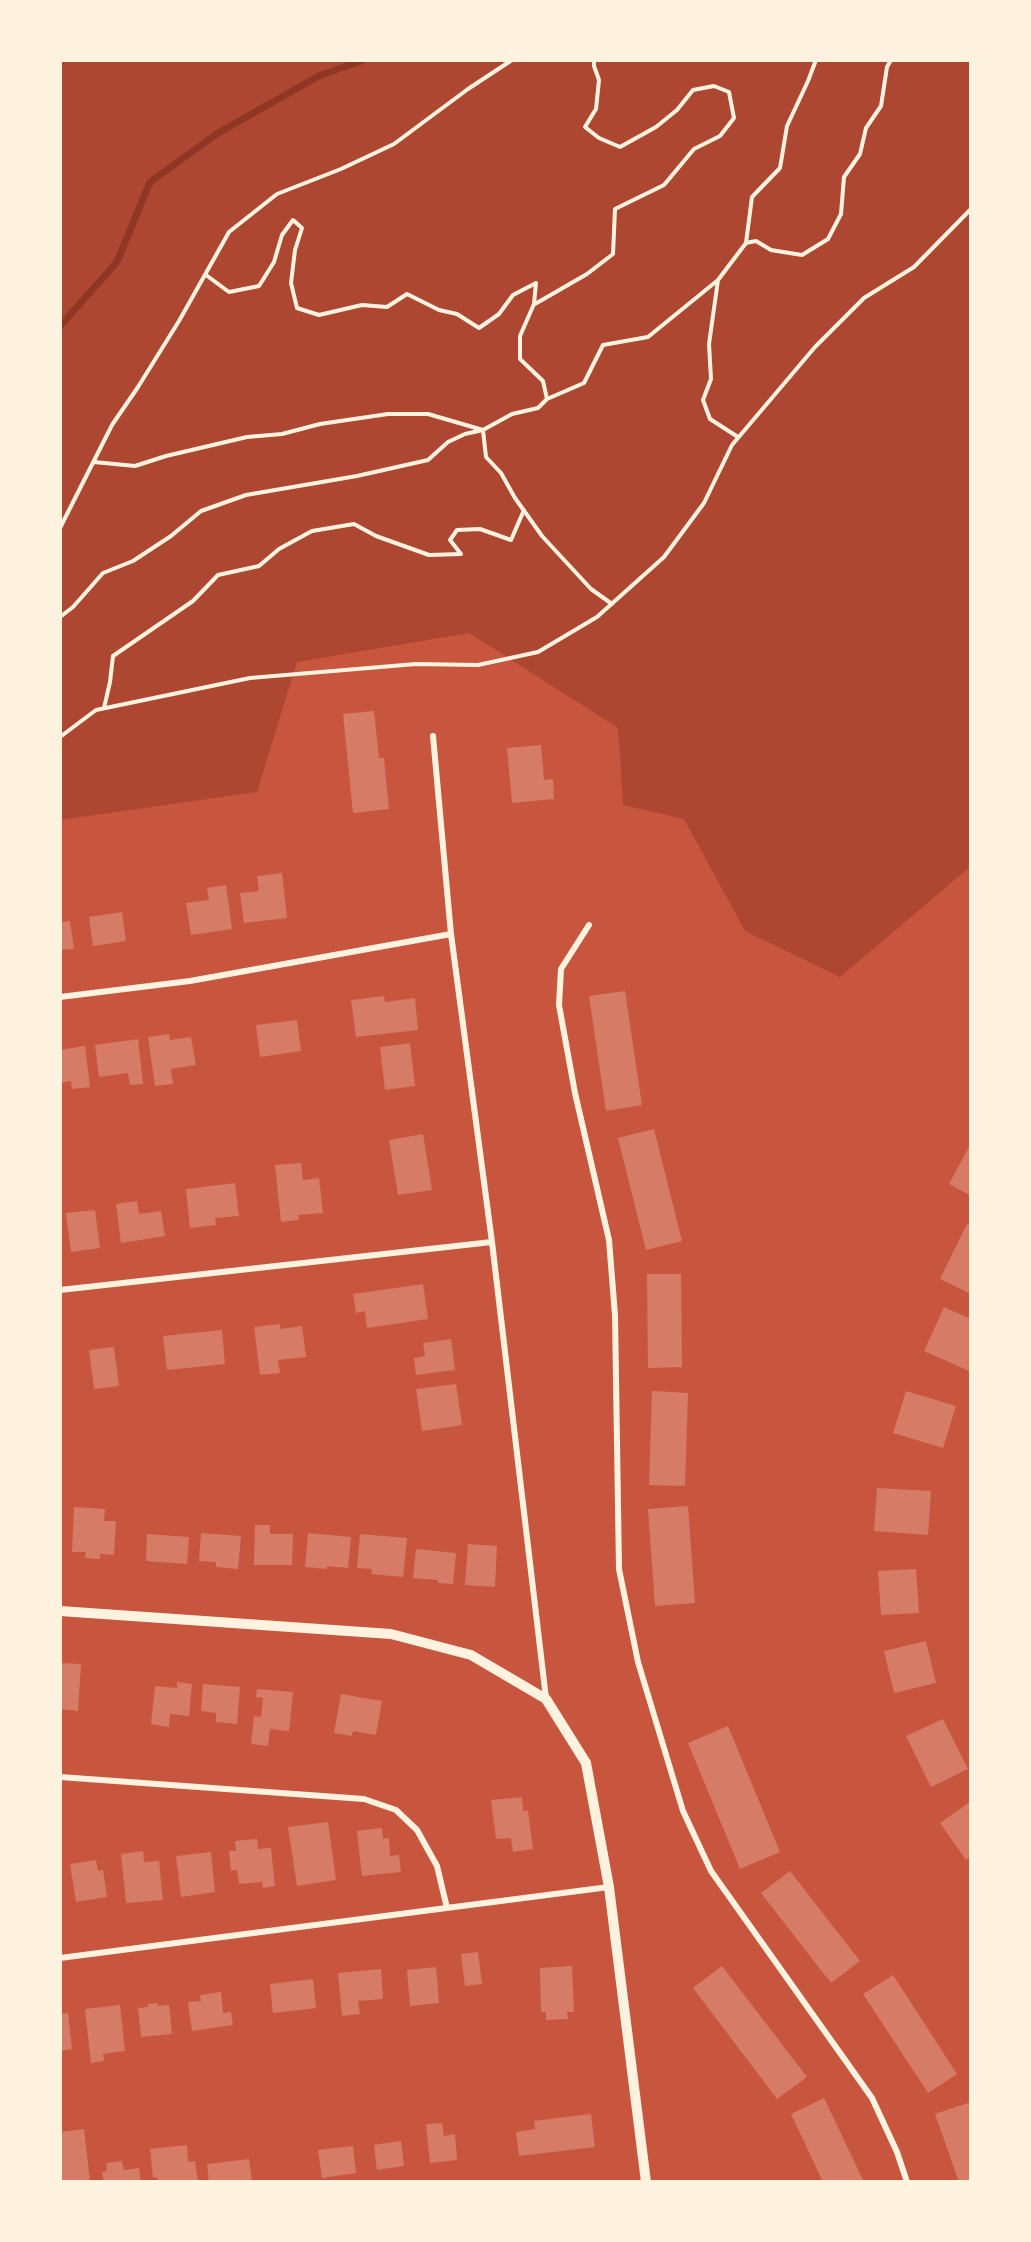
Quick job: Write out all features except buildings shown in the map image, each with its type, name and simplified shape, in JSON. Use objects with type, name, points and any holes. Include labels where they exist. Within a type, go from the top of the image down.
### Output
[{"type":"street","points":[[433,736],[451,934],[492,1242],[546,1699],[586,1763],[609,1887],[646,2182]]},
{"type":"street","points":[[589,926],[561,969],[559,1005],[575,1093],[609,1240],[615,1315],[619,1569],[638,1662],[683,1811],[711,1871],[872,2098],[897,2152],[907,2182]]},
{"type":"street","points":[[60,997],[190,981],[451,934]]},
{"type":"street","points":[[60,1290],[492,1242]]},
{"type":"street","points":[[60,1611],[391,1634],[471,1655],[546,1699]]},
{"type":"street","points":[[60,1777],[363,1799],[396,1810],[417,1830],[436,1866],[447,1908]]},
{"type":"street","points":[[60,1958],[609,1887]]},
{"type":"path","points":[[60,528],[112,425],[138,387],[206,275],[229,232],[277,194],[341,169],[394,144],[468,89],[512,60]]},
{"type":"path","points":[[534,304],[587,273],[613,254],[615,209],[664,185],[694,149],[720,136],[734,118],[729,92],[714,86],[693,90],[677,110],[656,127],[620,147],[599,138],[585,127],[596,109],[599,80],[594,60]]},
{"type":"path","points":[[60,617],[73,607],[103,573],[133,561],[171,536],[201,511],[246,495],[357,476],[428,460],[448,442],[465,434],[483,430],[512,414],[538,408],[548,399],[584,382],[603,345],[648,337],[718,280],[746,243],[752,197],[780,168],[787,126],[816,60]]},
{"type":"path","points":[[746,243],[756,241],[771,250],[802,255],[828,239],[841,214],[844,177],[860,154],[866,128],[881,106],[887,67],[891,60]]},
{"type":"path","points":[[60,737],[96,710],[250,678],[416,664],[478,665],[538,652],[597,617],[664,557],[704,503],[732,445],[815,347],[864,298],[914,267],[971,209]]},
{"type":"path","points":[[206,275],[229,292],[259,286],[274,262],[282,235],[292,220],[302,228],[295,250],[291,282],[297,308],[319,315],[362,305],[387,307],[406,294],[439,310],[457,314],[479,328],[499,314],[513,295],[536,283],[534,304],[520,336],[520,359],[543,381],[548,399]]},
{"type":"path","points":[[718,280],[709,344],[711,379],[703,400],[710,419],[738,437]]},
{"type":"path","points":[[94,462],[135,466],[166,456],[247,437],[282,434],[320,424],[388,414],[428,414],[483,430]]},
{"type":"path","points":[[483,430],[486,457],[501,473],[542,536],[578,577],[612,604]]},
{"type":"path","points":[[104,708],[113,656],[193,601],[218,575],[259,566],[279,549],[312,531],[354,524],[376,536],[429,555],[461,554],[450,540],[457,530],[480,529],[511,540],[524,510]]},
{"type":"shaded area","points":[[60,60],[971,60],[971,866],[840,977],[745,931],[684,819],[623,805],[618,728],[469,633],[297,662],[257,792],[60,820]]},
{"type":"waterway","points":[[60,326],[117,262],[150,182],[218,133],[319,76],[363,60]]}]
